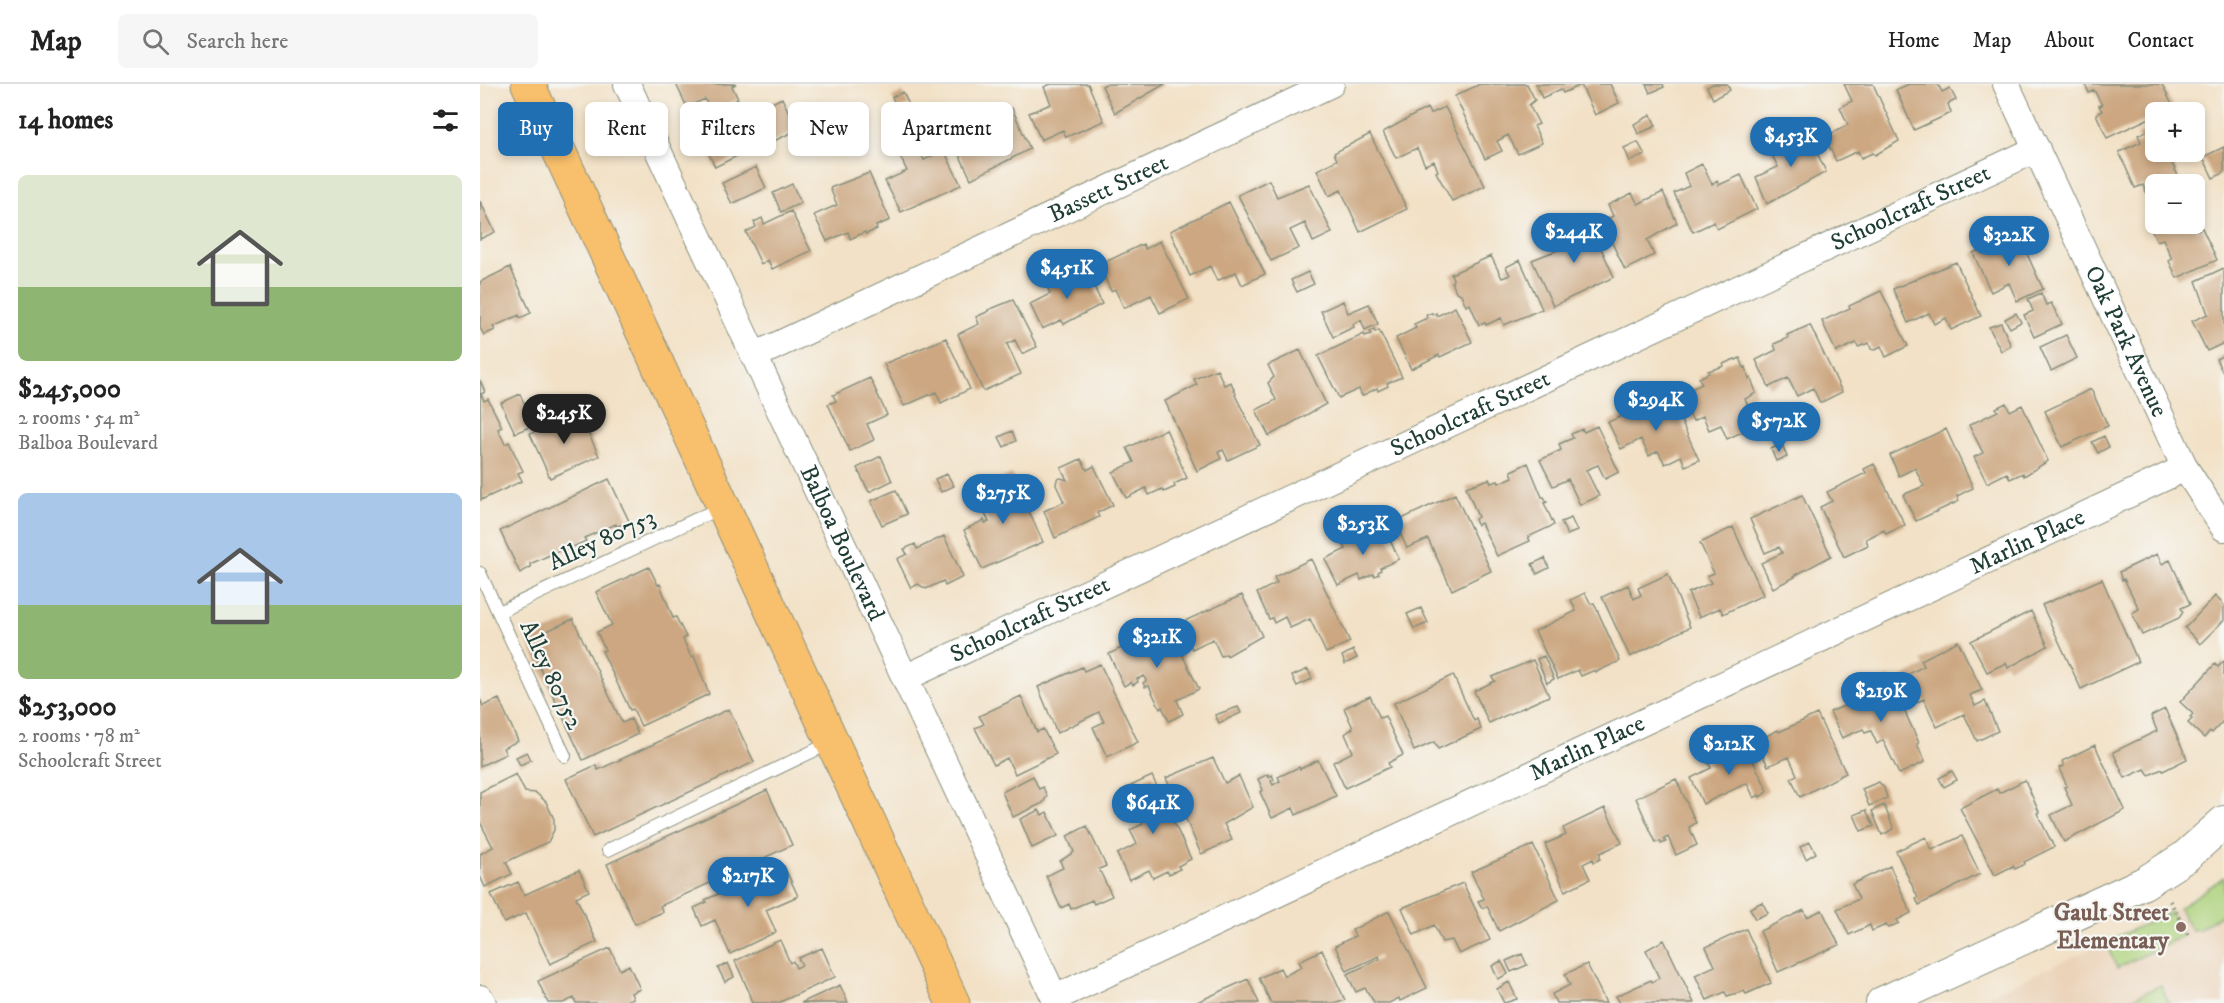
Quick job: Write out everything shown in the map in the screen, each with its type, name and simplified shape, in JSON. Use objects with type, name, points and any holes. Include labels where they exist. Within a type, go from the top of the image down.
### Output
[{"type":"main road","points":[[528,84],[953,1003]]},
{"type":"street","name":"Balboa Boulevard","points":[[627,84],[1056,1000]]},
{"type":"street","name":"Bassett Street","points":[[754,356],[1331,84]]},
{"type":"street","name":"Oak Park Avenue","points":[[2006,84],[2185,468],[2224,528]]},
{"type":"street","name":"Schoolcraft Street","points":[[905,678],[2037,149]]},
{"type":"street","name":"Marlin Place","points":[[1056,1000],[2185,468]]},
{"type":"street","points":[[1902,999],[2144,883],[2185,857],[2224,822]]},
{"type":"street","points":[[480,998],[483,1003]]},
{"type":"lane","name":"Alley 80753","points":[[498,612],[723,506]]},
{"type":"lane","name":"Alley 80752","points":[[480,573],[565,756]]},
{"type":"lane","points":[[608,850],[833,741]]},
{"type":"path","points":[[2170,901],[2188,937]]},
{"type":"shaded area","name":"Gault Street Elementary","points":[[2224,877],[2224,1003],[1981,1003],[1996,992],[2171,912]]},
{"type":"green space","points":[[2224,877],[2224,912],[2200,929],[2191,930],[2179,908]]},
{"type":"green space","points":[[2171,912],[2183,936],[2117,968],[2105,942]]},
{"type":"green space","points":[[2161,985],[2169,1003],[2133,1003],[2131,999]]},
{"type":"building","points":[[676,84],[736,84],[732,86],[738,99],[732,102],[706,102],[705,99],[698,102],[685,102]]},
{"type":"building","points":[[1051,84],[1088,84],[1104,121],[1066,137],[1063,130],[1041,140],[1029,113],[1051,104],[1044,87]]},
{"type":"building","points":[[1106,84],[1165,84],[1115,113],[1102,86]]},
{"type":"building","points":[[1480,84],[1527,84],[1535,100],[1529,105],[1539,124],[1534,126],[1542,143],[1518,154],[1508,135],[1497,141],[1502,151],[1485,159],[1455,96]]},
{"type":"building","points":[[1536,84],[1610,84],[1619,103],[1595,115],[1581,85],[1563,93],[1561,89],[1542,98]]},
{"type":"building","points":[[1646,84],[1663,84],[1664,87],[1650,93]]},
{"type":"building","points":[[1713,84],[1727,84],[1730,90],[1713,99],[1707,87]]},
{"type":"building","points":[[1844,84],[1873,84],[1899,141],[1875,155],[1873,153],[1861,158],[1858,151],[1836,161],[1825,137],[1848,125],[1840,107],[1852,101]]},
{"type":"building","points":[[1909,84],[1938,84],[1942,92],[1950,88],[1956,100],[1948,104],[1951,113],[1914,130],[1896,90]]},
{"type":"building","points":[[2085,84],[2162,84],[2171,102],[2145,102],[2145,120],[2107,138],[2096,114],[2102,111],[2099,106],[2102,105],[2094,90],[2089,93]]},
{"type":"building","points":[[903,92],[908,102],[894,102],[892,97]]},
{"type":"building","points":[[782,98],[788,111],[788,134],[776,140],[776,102],[774,102]]},
{"type":"building","points":[[1445,107],[1485,186],[1452,201],[1436,172],[1438,171],[1434,161],[1425,165],[1417,148],[1396,158],[1383,132],[1427,108],[1430,114]]},
{"type":"building","points":[[1013,110],[1030,149],[971,179],[960,156],[1013,156]]},
{"type":"building","points":[[1651,115],[1656,126],[1638,134],[1634,124]]},
{"type":"building","points":[[2145,132],[2145,162],[2174,162],[2172,163],[2177,174],[2145,174],[2145,190],[2143,185],[2135,188],[2119,152],[2141,142],[2138,135]]},
{"type":"building","points":[[1808,133],[1826,172],[1767,204],[1756,177],[1778,167],[1770,151]]},
{"type":"building","points":[[1370,134],[1407,209],[1360,232],[1341,190],[1329,196],[1317,170],[1337,160],[1334,153]]},
{"type":"building","points":[[1638,142],[1645,155],[1630,161],[1624,148]]},
{"type":"building","points":[[2224,147],[2224,173],[2213,178],[2205,156]]},
{"type":"building","points":[[710,156],[737,156],[715,167]]},
{"type":"building","points":[[900,156],[922,156],[924,160],[932,156],[947,156],[961,185],[901,212],[885,181],[907,171]]},
{"type":"building","points":[[1702,164],[1712,184],[1717,181],[1719,185],[1741,175],[1757,209],[1717,229],[1714,222],[1693,232],[1674,193],[1689,186],[1684,173]]},
{"type":"building","points":[[756,167],[766,188],[732,204],[722,183]]},
{"type":"building","points":[[869,173],[890,220],[876,226],[877,229],[866,234],[865,232],[850,239],[848,232],[827,241],[814,215],[837,205],[830,188]]},
{"type":"building","points":[[1269,180],[1277,197],[1309,184],[1332,233],[1313,242],[1305,223],[1290,230],[1299,248],[1271,261],[1238,195]]},
{"type":"building","points":[[792,184],[801,203],[781,212],[773,193]]},
{"type":"building","points":[[1663,192],[1677,223],[1647,240],[1654,255],[1625,270],[1602,222],[1613,216],[1608,205],[1632,193],[1638,204]]},
{"type":"building","points":[[480,201],[495,232],[480,239]]},
{"type":"building","points":[[1229,202],[1265,274],[1242,285],[1236,272],[1217,281],[1210,266],[1190,276],[1170,231]]},
{"type":"building","points":[[791,211],[811,251],[772,269],[768,260],[761,264],[746,232],[756,227],[754,222],[762,218],[764,224]]},
{"type":"building","points":[[1587,217],[1614,277],[1553,306],[1532,260],[1565,247],[1557,231]]},
{"type":"building","points":[[2017,232],[2043,289],[2017,301],[2009,283],[1991,292],[1973,253]]},
{"type":"building","points":[[2154,234],[2205,234],[2217,260],[2177,278],[2163,239],[2157,241]]},
{"type":"building","points":[[1160,241],[1189,299],[1160,313],[1151,295],[1124,308],[1115,289],[1111,291],[1099,265],[1143,244],[1145,249]]},
{"type":"building","points":[[1491,256],[1502,278],[1510,275],[1506,267],[1520,260],[1542,309],[1504,325],[1501,318],[1486,325],[1485,323],[1479,325],[1470,304],[1466,306],[1461,294],[1456,292],[1451,274]]},
{"type":"building","points":[[1956,262],[1981,316],[1951,330],[1946,318],[1934,324],[1929,313],[1908,323],[1893,289]]},
{"type":"building","points":[[510,267],[531,313],[520,318],[519,315],[493,327],[495,330],[484,335],[480,328],[480,282]]},
{"type":"building","points":[[2224,268],[2224,343],[2207,351],[2192,321],[2208,314],[2196,281]]},
{"type":"building","points":[[1086,269],[1102,304],[1064,324],[1061,320],[1042,329],[1030,304],[1050,294],[1047,287]]},
{"type":"building","points":[[1308,272],[1314,284],[1297,292],[1291,280]]},
{"type":"building","points":[[1881,291],[1908,346],[1886,357],[1881,346],[1874,350],[1871,349],[1869,343],[1858,347],[1856,343],[1836,352],[1822,321]]},
{"type":"building","points":[[2041,293],[2046,305],[2051,303],[2062,324],[2034,337],[2024,315],[2033,311],[2028,299]]},
{"type":"building","points":[[1013,300],[1037,347],[1022,354],[1015,340],[1007,344],[1021,374],[983,391],[958,334],[979,324],[976,317]]},
{"type":"building","points":[[1343,301],[1348,313],[1369,304],[1378,324],[1365,330],[1361,320],[1353,324],[1354,327],[1333,337],[1321,311]]},
{"type":"building","points":[[1455,307],[1472,342],[1411,369],[1396,338],[1416,328],[1414,324],[1427,318],[1426,315],[1436,313],[1437,316]]},
{"type":"building","points":[[2016,313],[2021,322],[2010,328],[2005,319]]},
{"type":"building","points":[[2001,323],[2011,346],[2001,351],[1989,327]]},
{"type":"building","points":[[1810,325],[1842,392],[1820,403],[1813,388],[1797,396],[1788,378],[1769,387],[1756,360],[1776,350],[1774,344],[1788,338],[1787,335]]},
{"type":"building","points":[[1374,329],[1375,332],[1379,330],[1402,377],[1387,383],[1388,386],[1378,391],[1377,388],[1362,396],[1359,389],[1339,398],[1318,356],[1364,334],[1365,336],[1371,334],[1370,332]]},
{"type":"building","points":[[2066,335],[2077,358],[2051,371],[2040,347]]},
{"type":"building","points":[[946,338],[970,389],[941,403],[936,392],[904,406],[884,364]]},
{"type":"building","points":[[1300,350],[1326,404],[1269,436],[1256,410],[1276,400],[1268,383],[1274,377],[1268,365]]},
{"type":"building","points":[[2224,356],[2224,375],[2216,359]]},
{"type":"building","points":[[1740,358],[1756,393],[1745,399],[1757,425],[1727,439],[1721,425],[1709,430],[1703,416],[1693,421],[1680,394],[1702,384],[1699,378],[1709,373],[1708,371]]},
{"type":"building","points":[[1217,369],[1224,385],[1231,382],[1235,395],[1260,445],[1228,460],[1223,450],[1218,452],[1221,459],[1197,471],[1165,401],[1197,385],[1194,379]]},
{"type":"building","points":[[870,378],[887,415],[867,424],[874,440],[850,451],[828,404],[836,401],[833,395]]},
{"type":"building","points":[[480,380],[485,392],[481,394],[484,401],[488,399],[502,427],[498,429],[505,444],[509,442],[523,471],[518,473],[522,481],[481,500]]},
{"type":"building","points":[[2091,389],[2108,426],[2062,447],[2045,411]]},
{"type":"building","points":[[520,394],[534,425],[515,433],[501,403]]},
{"type":"building","points":[[1670,397],[1699,460],[1685,466],[1681,456],[1665,464],[1658,451],[1649,456],[1641,439],[1621,449],[1608,422]]},
{"type":"building","points":[[2006,403],[2010,411],[2022,405],[2048,461],[2024,476],[2023,473],[2010,479],[2007,473],[1987,483],[1974,457],[1983,453],[1969,425],[1998,411],[1996,408]]},
{"type":"building","points":[[578,411],[599,456],[550,478],[530,434]]},
{"type":"building","points":[[1597,426],[1619,472],[1605,479],[1598,465],[1586,470],[1599,496],[1580,505],[1568,479],[1553,486],[1540,460],[1561,450],[1559,444],[1573,438],[1571,434],[1582,429],[1584,432]]},
{"type":"building","points":[[1166,429],[1187,478],[1164,492],[1162,489],[1149,495],[1146,488],[1126,498],[1113,472],[1134,462],[1127,448]]},
{"type":"building","points":[[1946,429],[1973,488],[1957,496],[1959,501],[1916,521],[1903,495],[1924,486],[1915,468],[1899,476],[1890,455]]},
{"type":"building","points":[[1012,431],[1016,441],[1004,447],[999,437]]},
{"type":"building","points":[[2104,436],[2109,447],[2098,453],[2092,442]]},
{"type":"building","points":[[1782,444],[1787,457],[1776,461],[1771,449]]},
{"type":"building","points":[[881,456],[892,481],[869,492],[857,468]]},
{"type":"building","points":[[1081,459],[1087,470],[1094,466],[1113,505],[1097,513],[1099,517],[1055,538],[1044,511],[1064,502],[1056,485],[1057,479],[1067,480],[1061,468]]},
{"type":"building","points":[[1528,463],[1542,497],[1547,502],[1544,503],[1554,525],[1528,537],[1530,541],[1497,556],[1481,523],[1477,525],[1475,519],[1478,517],[1466,487],[1489,479],[1491,483],[1498,481],[1499,483],[1513,477],[1511,471]]},
{"type":"building","points":[[1874,464],[1905,525],[1886,534],[1884,530],[1866,539],[1868,545],[1844,557],[1820,507],[1832,501],[1827,492],[1866,473],[1864,469]]},
{"type":"building","points":[[947,474],[954,486],[941,492],[935,479]]},
{"type":"building","points":[[1012,474],[1043,542],[982,569],[964,530],[984,520],[985,523],[989,522],[977,497],[991,491],[988,485]]},
{"type":"building","points":[[609,479],[629,521],[584,538],[586,541],[530,564],[531,567],[520,573],[500,531]]},
{"type":"building","points":[[896,490],[907,514],[882,525],[871,501]]},
{"type":"building","points":[[1455,494],[1491,571],[1452,590],[1428,539],[1407,548],[1395,522]]},
{"type":"building","points":[[1802,495],[1831,556],[1773,588],[1761,563],[1782,553],[1779,547],[1765,553],[1750,519]]},
{"type":"building","points":[[1571,518],[1577,531],[1567,535],[1561,522]]},
{"type":"building","points":[[1382,524],[1399,559],[1380,568],[1379,574],[1374,576],[1373,574],[1361,580],[1359,575],[1338,585],[1325,559],[1346,549],[1343,543]]},
{"type":"building","points":[[1733,527],[1763,595],[1723,614],[1720,608],[1699,617],[1688,593],[1711,583],[1707,576],[1714,573],[1700,543]]},
{"type":"building","points":[[944,536],[963,577],[945,586],[943,581],[926,589],[918,584],[911,588],[897,559],[907,554],[904,549],[915,544],[917,549]]},
{"type":"building","points":[[2157,554],[2162,564],[2170,560],[2190,604],[2181,608],[2183,612],[2179,618],[2142,635],[2132,613],[2139,609],[2119,572]]},
{"type":"building","points":[[1545,558],[1549,568],[1537,574],[1532,564]]},
{"type":"building","points":[[1311,559],[1350,642],[1326,653],[1310,619],[1290,628],[1285,617],[1274,623],[1272,618],[1269,619],[1257,593],[1277,583],[1274,577]]},
{"type":"building","points":[[649,567],[658,585],[660,584],[673,618],[676,617],[686,637],[683,639],[691,657],[694,656],[709,694],[641,726],[633,709],[630,710],[602,651],[605,650],[597,632],[612,625],[596,592]]},
{"type":"building","points":[[1668,574],[1690,627],[1630,657],[1602,597],[1628,585],[1634,599],[1641,595],[1638,588]]},
{"type":"building","points":[[2102,579],[2138,662],[2081,689],[2042,605]]},
{"type":"building","points":[[1585,593],[1591,604],[1594,603],[1620,661],[1596,672],[1595,670],[1581,676],[1578,670],[1558,679],[1535,631],[1576,611],[1571,600]]},
{"type":"building","points":[[1242,595],[1262,636],[1227,656],[1226,654],[1221,656],[1213,639],[1192,649],[1180,623]]},
{"type":"building","points":[[2215,596],[2224,605],[2224,620],[2200,644],[2185,628]]},
{"type":"building","points":[[1421,608],[1428,623],[1414,629],[1407,614]]},
{"type":"building","points":[[2031,611],[2048,646],[2008,668],[2006,663],[1987,672],[1971,641]]},
{"type":"building","points":[[573,619],[622,723],[631,719],[638,734],[583,760],[527,640]]},
{"type":"building","points":[[1168,625],[1172,634],[1175,633],[1177,637],[1174,638],[1182,649],[1180,650],[1199,689],[1177,700],[1183,714],[1169,721],[1162,707],[1160,709],[1149,686],[1145,687],[1144,676],[1137,679],[1138,682],[1133,685],[1131,682],[1124,686],[1109,654]]},
{"type":"building","points":[[1958,641],[1982,690],[1970,695],[1975,706],[1985,701],[1998,731],[1977,741],[1964,714],[1937,727],[1924,699],[1915,703],[1903,677],[1924,666],[1921,660]]},
{"type":"building","points":[[1353,650],[1357,658],[1345,664],[1342,656]]},
{"type":"building","points":[[1544,656],[1554,679],[1547,683],[1537,659]]},
{"type":"building","points":[[1533,660],[1549,696],[1489,723],[1474,691],[1495,681],[1492,677]]},
{"type":"building","points":[[2224,661],[2224,720],[2204,738],[2188,723],[2193,714],[2180,702],[2215,664],[2218,667]]},
{"type":"building","points":[[1100,664],[1138,742],[1107,757],[1093,727],[1104,722],[1099,712],[1057,733],[1038,687],[1082,667],[1084,671]]},
{"type":"building","points":[[1308,669],[1312,679],[1297,686],[1292,676]]},
{"type":"building","points":[[1453,675],[1474,721],[1477,719],[1481,729],[1438,749],[1434,742],[1414,751],[1394,703]]},
{"type":"building","points":[[1889,677],[1919,743],[1917,744],[1925,762],[1899,774],[1883,740],[1877,744],[1871,731],[1865,733],[1863,729],[1842,738],[1830,712],[1851,703],[1848,696]]},
{"type":"building","points":[[1021,696],[1037,732],[1043,729],[1056,754],[1015,774],[1007,758],[994,765],[975,728],[984,724],[979,716]]},
{"type":"building","points":[[1370,696],[1380,718],[1385,716],[1403,755],[1388,763],[1390,767],[1345,788],[1333,762],[1353,752],[1345,734],[1353,728],[1344,708]]},
{"type":"building","points":[[480,699],[483,706],[499,699],[518,741],[503,748],[506,754],[480,766]]},
{"type":"building","points":[[1238,707],[1241,713],[1219,723],[1215,715]]},
{"type":"building","points":[[729,709],[754,762],[593,837],[566,779],[596,765],[598,770]]},
{"type":"building","points":[[2165,709],[2187,759],[2163,771],[2162,769],[2149,775],[2145,769],[2125,778],[2113,752],[2157,731],[2151,716]]},
{"type":"building","points":[[1817,714],[1846,773],[1800,797],[1791,778],[1797,775],[1789,757],[1768,766],[1756,741]]},
{"type":"building","points":[[1745,745],[1768,791],[1754,798],[1747,783],[1703,804],[1691,778],[1711,768],[1708,762],[1721,756],[1720,754]]},
{"type":"building","points":[[2095,745],[2125,810],[2064,842],[2051,815],[2072,805],[2059,768],[2064,766],[2062,761]]},
{"type":"building","points":[[527,752],[531,760],[520,765],[516,757]]},
{"type":"building","points":[[1213,758],[1225,783],[1239,776],[1253,807],[1224,824],[1232,840],[1201,854],[1166,778]]},
{"type":"building","points":[[1318,760],[1336,796],[1296,815],[1293,808],[1272,818],[1260,792],[1263,790],[1258,779],[1268,774],[1269,777],[1272,775],[1273,785],[1280,781],[1278,777]]},
{"type":"building","points":[[1952,771],[1957,780],[1944,787],[1939,778]]},
{"type":"building","points":[[516,774],[525,792],[536,793],[546,802],[554,819],[554,830],[548,842],[506,862],[512,874],[485,887],[480,876],[480,854],[493,847],[480,822],[480,792]]},
{"type":"building","points":[[1033,776],[1039,789],[1043,787],[1047,796],[1043,803],[1013,817],[1002,792]]},
{"type":"building","points":[[1152,776],[1191,859],[1178,866],[1180,869],[1169,874],[1167,871],[1153,878],[1149,870],[1129,880],[1117,854],[1137,844],[1130,830],[1143,824],[1126,788]]},
{"type":"building","points":[[1676,779],[1696,823],[1689,827],[1697,845],[1676,855],[1668,837],[1664,839],[1666,842],[1656,843],[1636,798]]},
{"type":"building","points":[[2025,780],[2039,812],[2037,813],[2054,847],[2015,869],[2013,866],[1995,875],[1960,808],[1997,789],[1999,793]]},
{"type":"building","points":[[1879,782],[1887,798],[1869,806],[1862,789]]},
{"type":"building","points":[[767,790],[792,845],[660,906],[663,912],[635,924],[607,864]]},
{"type":"building","points":[[1884,805],[1894,829],[1882,835],[1872,811]]},
{"type":"building","points":[[1605,808],[1622,843],[1600,853],[1600,859],[1594,862],[1593,859],[1583,864],[1590,879],[1565,891],[1545,844],[1566,835],[1563,828]]},
{"type":"building","points":[[1039,810],[1042,815],[1047,812],[1058,836],[1032,848],[1020,819]]},
{"type":"building","points":[[1866,810],[1874,826],[1861,831],[1854,815]]},
{"type":"building","points":[[1087,826],[1106,866],[1099,869],[1112,896],[1094,904],[1092,900],[1071,909],[1069,904],[1061,908],[1046,876],[1063,868],[1060,861],[1074,852],[1067,836]]},
{"type":"building","points":[[1962,836],[1980,874],[1919,905],[1916,899],[1918,898],[1896,851],[1926,837],[1932,850]]},
{"type":"building","points":[[1810,842],[1816,853],[1806,859],[1800,847]]},
{"type":"building","points":[[1533,845],[1559,900],[1499,931],[1487,906],[1482,908],[1478,901],[1484,899],[1471,872]]},
{"type":"building","points":[[784,866],[798,896],[766,910],[776,932],[730,954],[715,920],[702,926],[694,908],[707,902],[705,900],[769,870],[770,873]]},
{"type":"building","points":[[1890,866],[1911,913],[1897,920],[1899,923],[1888,928],[1886,925],[1872,931],[1870,925],[1849,935],[1837,909],[1859,899],[1852,884]]},
{"type":"building","points":[[579,870],[589,891],[576,897],[597,942],[550,964],[526,913],[504,923],[491,894],[518,882],[524,895]]},
{"type":"building","points":[[1463,883],[1490,940],[1459,954],[1452,940],[1442,942],[1434,925],[1414,935],[1402,908]]},
{"type":"building","points":[[1762,902],[1768,913],[1755,919],[1750,908]]},
{"type":"building","points":[[1804,910],[1807,917],[1822,910],[1839,945],[1778,972],[1760,931]]},
{"type":"building","points":[[1389,911],[1427,988],[1400,1001],[1399,998],[1389,1003],[1378,1003],[1374,1002],[1365,988],[1356,992],[1347,974],[1380,959],[1379,956],[1347,971],[1335,946],[1355,936],[1352,930]]},
{"type":"building","points":[[1746,929],[1771,983],[1746,994],[1744,991],[1727,996],[1725,992],[1707,1000],[1695,975],[1715,966],[1706,947]]},
{"type":"building","points":[[780,940],[790,963],[793,961],[796,968],[802,965],[798,958],[822,948],[835,977],[778,1003],[752,1003],[735,961]]},
{"type":"building","points":[[1664,940],[1694,1003],[1620,1003],[1616,996],[1659,978],[1646,950]]},
{"type":"building","points":[[610,948],[620,970],[629,965],[640,989],[631,993],[633,998],[622,1003],[576,1003],[574,998],[563,1003],[548,1003],[538,981]]},
{"type":"building","points":[[1322,950],[1345,1000],[1337,1003],[1271,1003],[1259,978],[1280,968],[1284,976],[1302,967],[1299,961]]},
{"type":"building","points":[[1522,954],[1527,965],[1511,972],[1506,961]]},
{"type":"building","points":[[1501,961],[1508,974],[1498,979],[1492,966]]},
{"type":"building","points":[[728,963],[734,977],[725,982],[718,968]]},
{"type":"building","points":[[1587,964],[1606,1003],[1556,1003],[1552,994],[1570,985],[1565,974]]},
{"type":"building","points":[[1248,979],[1259,1003],[1195,1003]]},
{"type":"building","points":[[1509,982],[1517,999],[1504,1003],[1497,989]]},
{"type":"building","points":[[840,985],[848,1003],[801,1003]]},
{"type":"place","name":"Gault Street Elementary","points":[[2181,927]]}]
